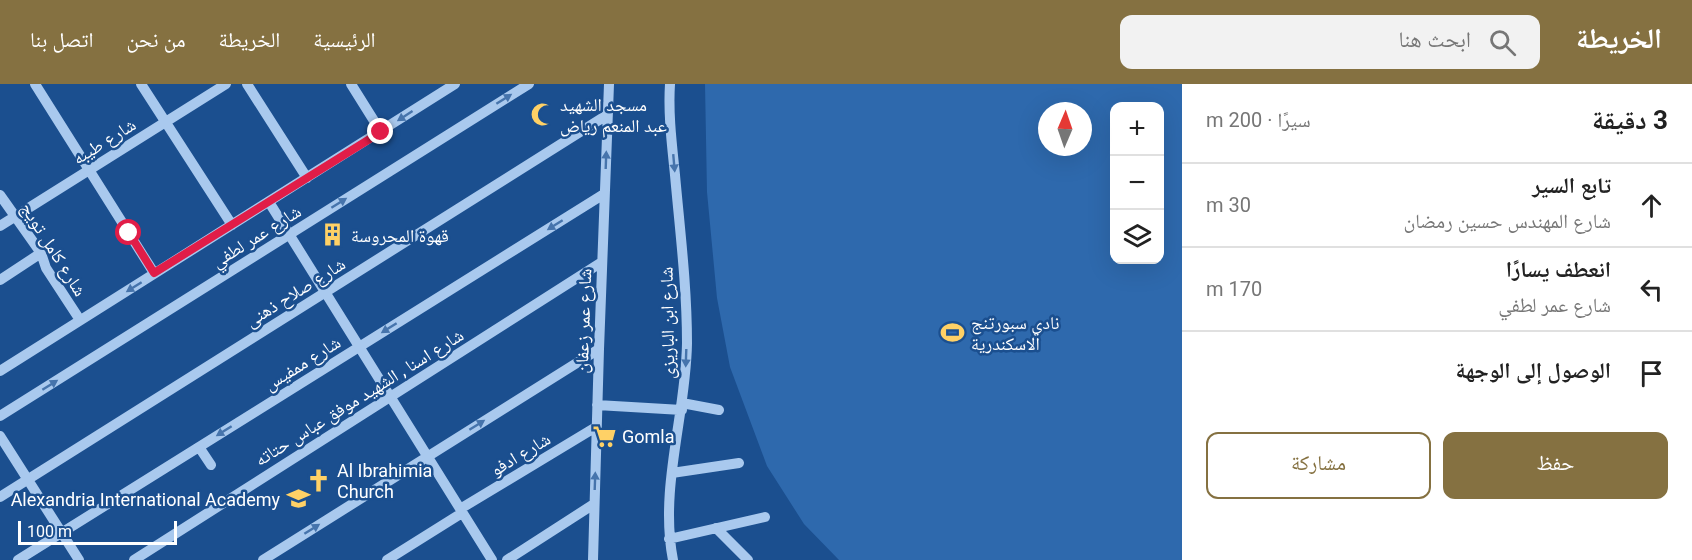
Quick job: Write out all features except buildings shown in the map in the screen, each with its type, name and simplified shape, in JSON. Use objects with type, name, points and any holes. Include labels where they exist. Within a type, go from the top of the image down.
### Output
[{"type":"street","points":[[35,84],[154,273]]},
{"type":"street","points":[[141,84],[232,225]]},
{"type":"street","name":"شارع طيبه","points":[[0,226],[226,84]]},
{"type":"street","points":[[247,84],[307,178]]},
{"type":"street","points":[[351,84],[381,132]]},
{"type":"street","name":"شارع عمر لطفي","points":[[1,368],[381,132],[454,84]]},
{"type":"street","name":"شارع عمر لطفي","points":[[0,416],[529,84]]},
{"type":"street","name":"شارع عمر زعفان","points":[[593,560],[609,84]]},
{"type":"street","name":"شارع ابن الباريزى","points":[[670,84],[670,124],[686,301],[686,360],[682,407],[672,473],[669,539],[673,560]]},
{"type":"street","name":"شارع صلاح ذهنى","points":[[0,497],[608,115]]},
{"type":"street","name":"شارع ممفيس","points":[[18,560],[604,194]]},
{"type":"street","name":"شارع كامل تويج","points":[[0,195],[41,253],[46,268],[80,320]]},
{"type":"street","points":[[269,201],[492,560]]},
{"type":"street","points":[[0,280],[41,253]]},
{"type":"street","name":"شارع اسنا , الشهيد موفق عباس حتاته","points":[[134,560],[602,262]]},
{"type":"street","points":[[262,560],[599,349]]},
{"type":"street","points":[[597,405],[719,410]]},
{"type":"street","name":"شارع ادفو","points":[[387,560],[596,427]]},
{"type":"street","points":[[0,436],[79,560]]},
{"type":"street","points":[[199,447],[211,465]]},
{"type":"street","points":[[672,473],[739,463]]},
{"type":"street","points":[[507,560],[594,504]]},
{"type":"street","points":[[669,539],[765,517]]},
{"type":"street","points":[[717,528],[748,560]]},
{"type":"shaded area","name":"نادي سبورتنج الاسكندرية","points":[[705,84],[1182,84],[1182,560],[839,560],[804,524],[767,466],[730,367],[717,298],[707,192]]},
{"type":"place","name":"مسجد الشهيد عبد المنعم رياض","points":[[542,114]]},
{"type":"place","name":"قهوة المحروسة","points":[[333,235]]},
{"type":"place","name":"نادي سبورتنج الاسكندرية","points":[[953,332]]},
{"type":"place","name":"Gomla","points":[[604,436]]},
{"type":"place","name":"Al Ibrahimia Church","points":[[319,480]]},
{"type":"place","name":"Alexandria International Academy","points":[[298,499]]},
{"type":"route","points":[[129,233],[154,273],[381,132]]}]
